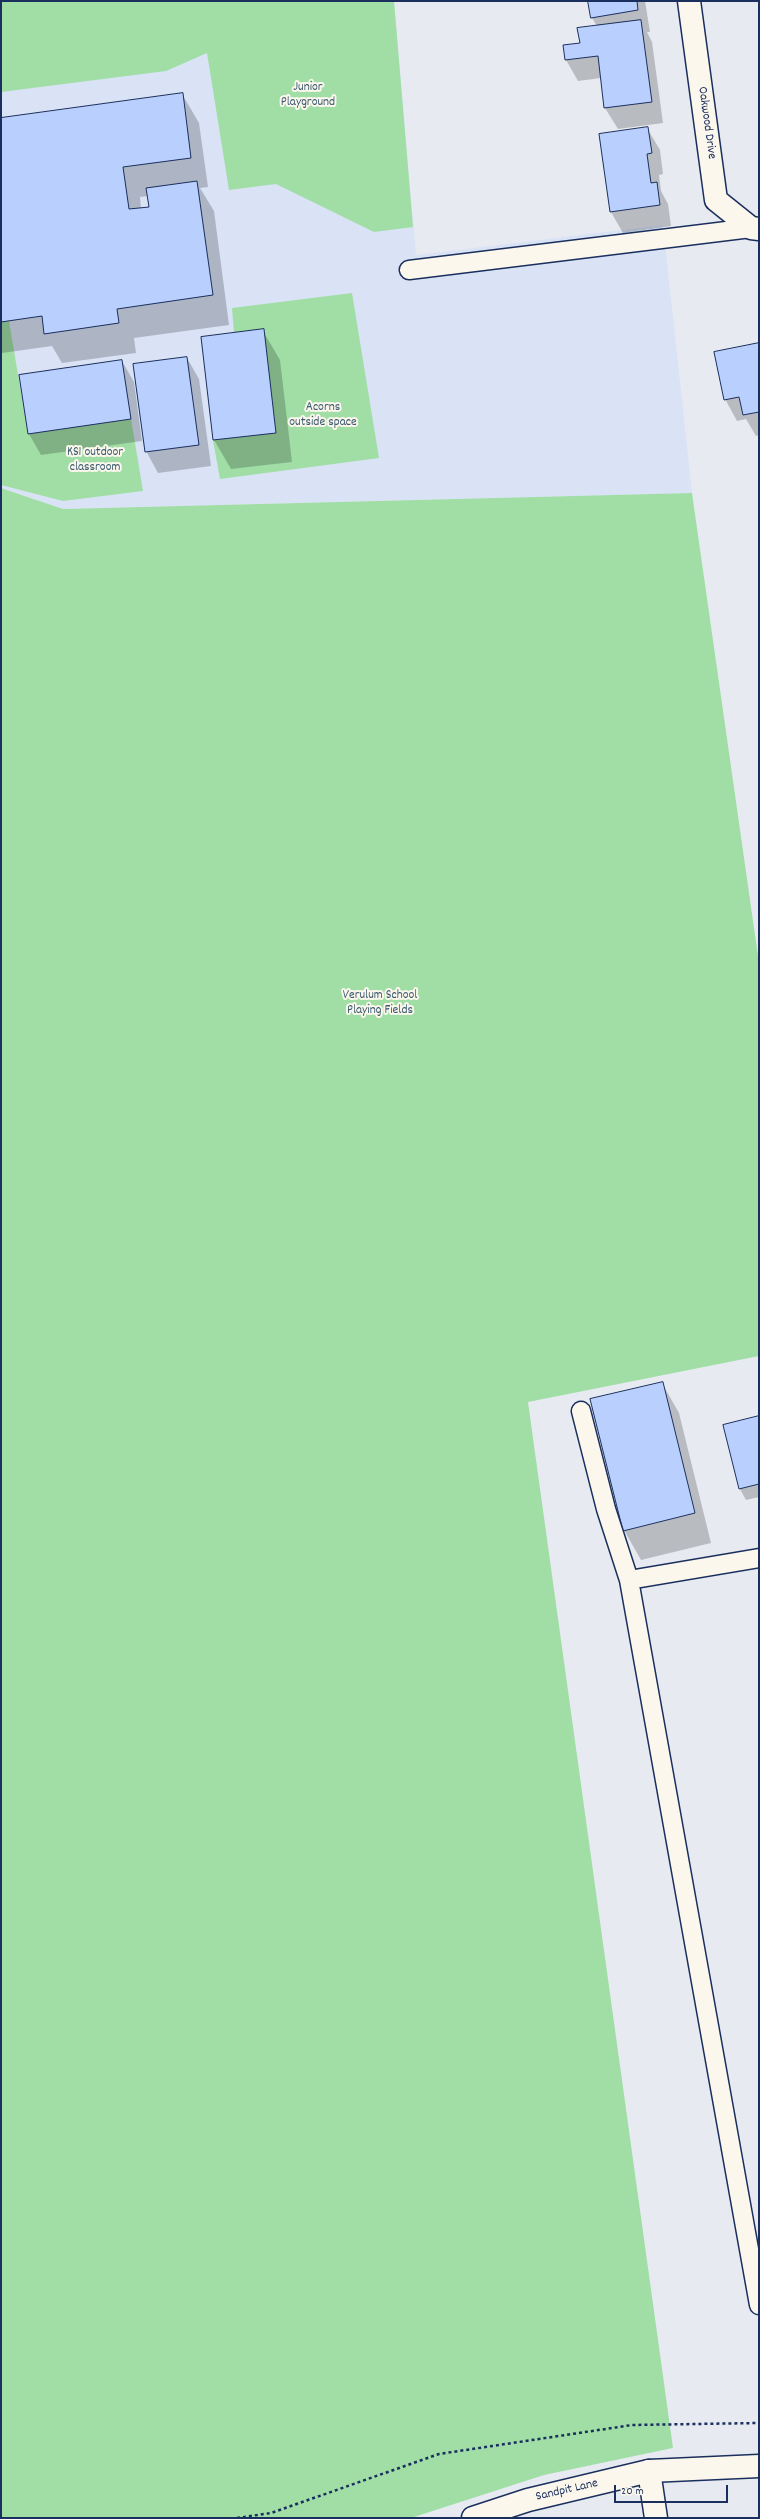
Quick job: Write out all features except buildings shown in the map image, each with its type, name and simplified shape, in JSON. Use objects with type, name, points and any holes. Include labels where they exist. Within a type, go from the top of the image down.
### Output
[{"type":"street","name":"Oakwood Drive","points":[[689,1],[716,200],[755,229]]},
{"type":"street","name":"Sandpit Lane","points":[[474,2518],[528,2500],[649,2471],[759,2466]]},
{"type":"street","points":[[649,2471],[656,2518]]},
{"type":"lane","points":[[409,270],[755,229]]},
{"type":"lane","points":[[581,1411],[606,1509],[628,1580],[759,2305]]},
{"type":"lane","points":[[628,1580],[759,1558]]},
{"type":"path","points":[[237,2518],[271,2513],[439,2454],[632,2425],[759,2422]]},
{"type":"shaded area","points":[[1,1],[394,1],[416,255],[663,225],[692,493],[63,509],[1,488]]},
{"type":"green space","name":"Junior Playground","points":[[1,1],[394,1],[413,227],[374,232],[276,184],[229,190],[207,53],[166,71],[1,92]]},
{"type":"green space","name":"Acorns outside space","points":[[352,293],[379,458],[220,479],[213,440],[275,433],[263,329],[234,333],[232,308]]},
{"type":"green space","name":"KS1 outdoor classroom","points":[[9,321],[28,434],[131,419],[143,491],[63,501],[1,485],[1,322]]},
{"type":"green space","name":"Verulum School Playing Fields","points":[[1,488],[63,509],[692,493],[759,963],[759,1356],[528,1402],[673,2448],[544,2475],[411,2518],[1,2518]]}]
